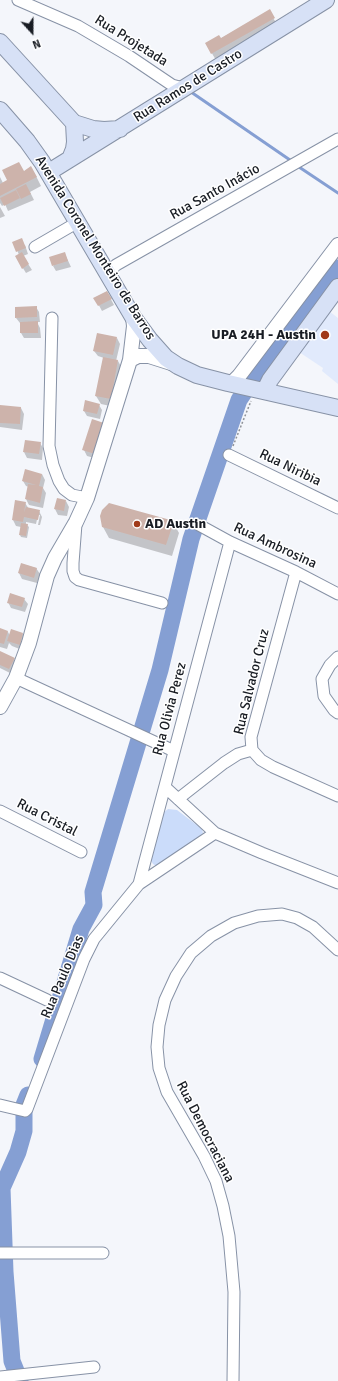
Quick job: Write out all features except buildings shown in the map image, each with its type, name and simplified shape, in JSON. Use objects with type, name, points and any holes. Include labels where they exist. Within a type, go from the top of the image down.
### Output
[{"type":"main road","name":"Rua Ramos de Castro","points":[[49,172],[120,129],[309,4],[326,0]]},
{"type":"main road","points":[[0,42],[71,120],[93,129],[120,129]]},
{"type":"main road","name":"Avenida Coronel Monteiro de Barros","points":[[2,115],[27,141],[49,172],[133,316],[150,340],[172,363],[189,372],[250,388],[338,408]]},
{"type":"main road","points":[[70,159],[75,142],[71,120]]},
{"type":"main road","points":[[250,388],[267,386],[338,287]]},
{"type":"street","name":"Rua Projetada","points":[[18,0],[78,26],[129,56],[172,85],[183,88]]},
{"type":"street","name":"Rua Santo Inácio","points":[[108,273],[116,265],[338,139]]},
{"type":"street","points":[[35,247],[78,222]]},
{"type":"street","points":[[250,388],[233,382],[338,245]]},
{"type":"street","points":[[0,707],[16,678],[29,643],[47,576],[87,498],[130,360],[134,326],[133,316]]},
{"type":"street","points":[[52,318],[49,446],[53,466],[64,489],[72,495],[87,498]]},
{"type":"street","points":[[130,360],[138,356],[149,356],[172,363]]},
{"type":"street","name":"Rua Niribia","points":[[230,455],[338,508]]},
{"type":"street","points":[[76,522],[73,571],[79,580],[162,603]]},
{"type":"street","name":"Rua Ambrosina","points":[[199,525],[230,542],[296,572],[338,594]]},
{"type":"street","name":"Rua Olivia Perez","points":[[140,884],[144,861],[230,542]]},
{"type":"street","name":"Rua Salvador Cruz","points":[[296,572],[251,737],[252,750],[261,760],[274,767],[338,796]]},
{"type":"street","points":[[338,657],[330,665],[322,679],[324,696],[338,713]]},
{"type":"street","points":[[16,678],[174,751]]},
{"type":"street","points":[[178,799],[224,763],[238,754],[252,750]]},
{"type":"street","points":[[165,786],[215,833],[338,883]]},
{"type":"street","name":"Rua Cristal","points":[[0,811],[82,852]]},
{"type":"street","name":"Rua Paulo Dias","points":[[0,1105],[26,1110],[87,952],[94,939],[140,884],[215,833]]},
{"type":"street","name":"Rua Democraciana","points":[[233,1381],[234,1292],[229,1236],[224,1206],[216,1181],[204,1156],[167,1092],[159,1068],[157,1047],[159,1025],[165,1000],[176,976],[191,953],[211,936],[234,923],[258,916],[282,914],[297,918],[313,927],[338,950]]},
{"type":"street","points":[[0,978],[47,1000]]},
{"type":"street","points":[[0,1253],[103,1253]]},
{"type":"street","points":[[2,1377],[94,1368]]},
{"type":"path","points":[[230,455],[251,401],[250,388]]},
{"type":"shaded area","name":"UPA 24H - Austin","points":[[329,311],[338,318],[338,384],[322,371],[323,368],[299,352]]},
{"type":"shaded area","points":[[168,809],[177,810],[202,829],[203,833],[165,866],[158,867],[153,864],[150,859],[163,813]]},
{"type":"waterway","points":[[191,92],[290,160]]},
{"type":"waterway","points":[[299,167],[338,193]]},
{"type":"waterway","points":[[42,1059],[81,929],[94,905],[93,892],[160,670],[191,539],[239,400],[253,379],[338,268]]},
{"type":"waterway","points":[[20,1381],[12,1361],[5,1272],[2,1188],[18,1152],[24,1131],[24,1105],[28,1095]]},
{"type":"place","name":"UPA 24H - Austin","points":[[325,335]]},
{"type":"place","name":"AD Austin","points":[[137,524]]}]
